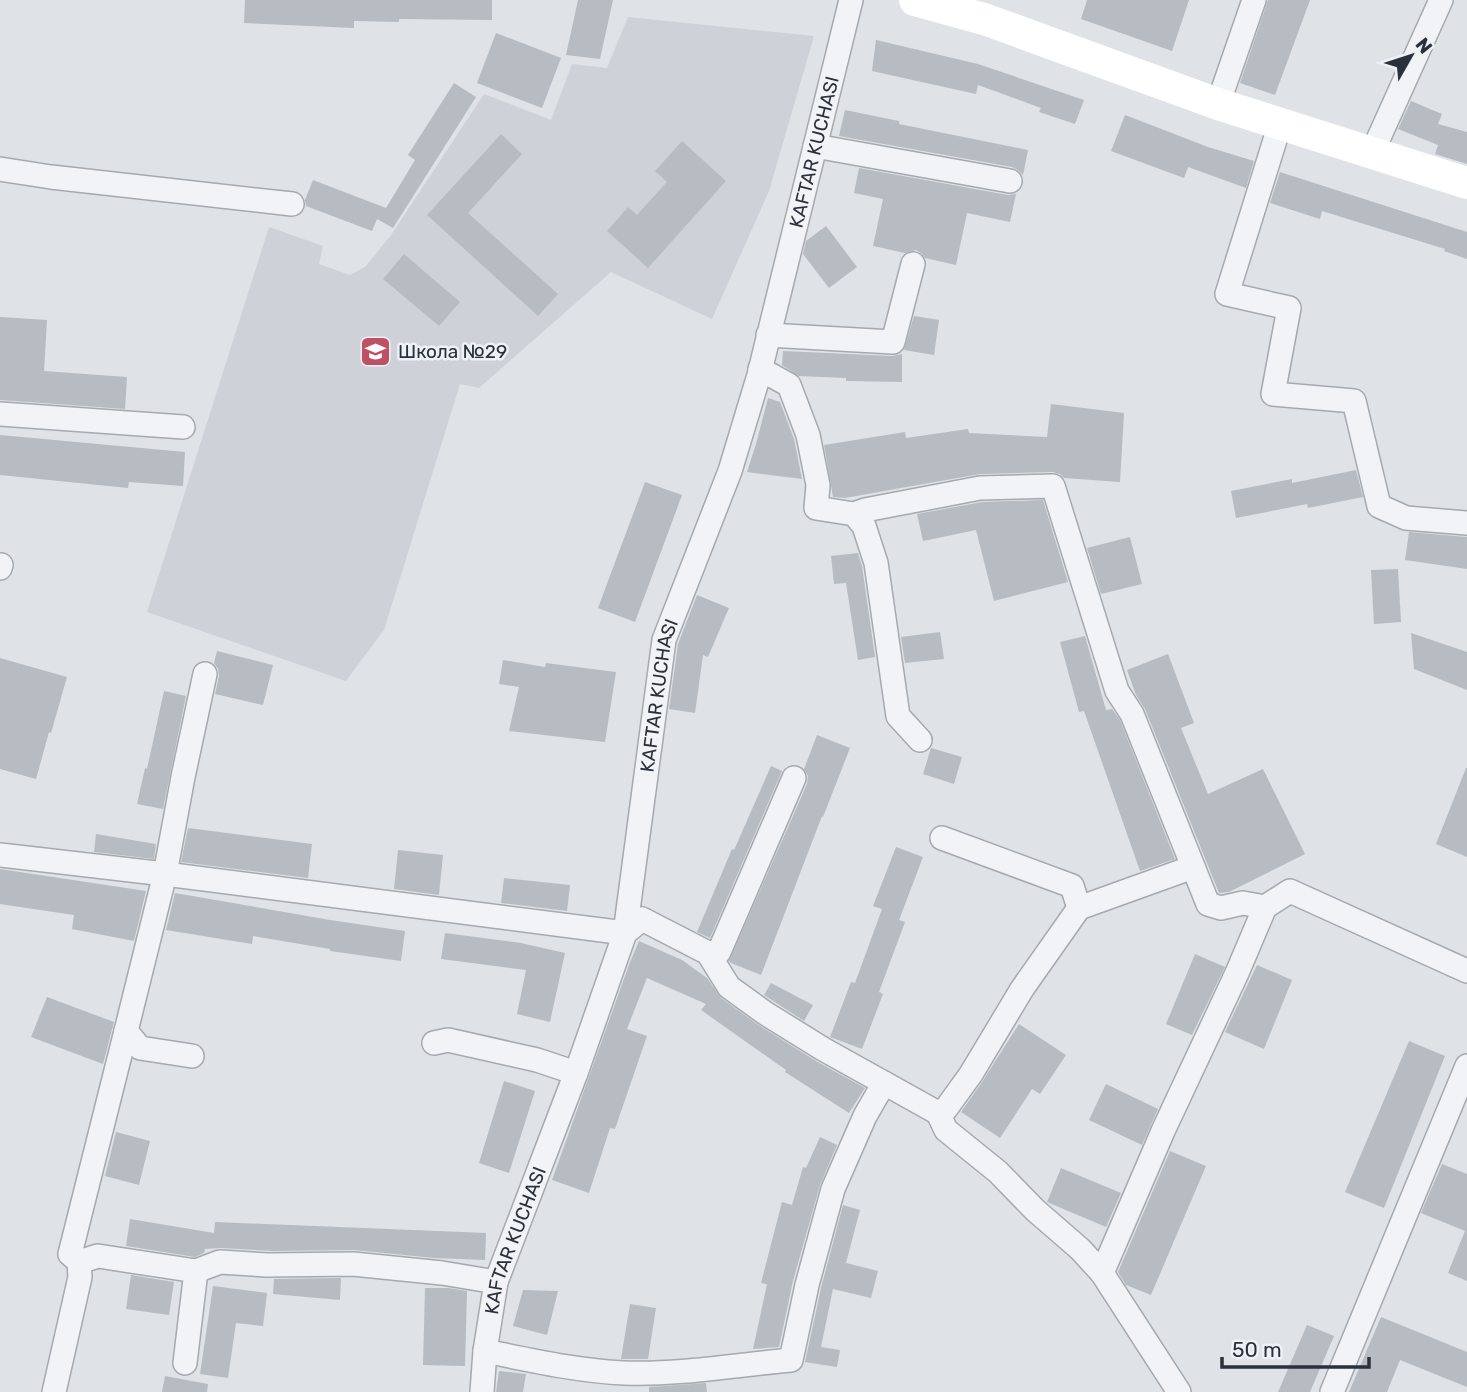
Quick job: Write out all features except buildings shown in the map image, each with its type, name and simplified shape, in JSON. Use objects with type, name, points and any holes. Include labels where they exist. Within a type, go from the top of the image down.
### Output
[{"type":"main road","points":[[915,0],[984,19],[1218,104],[1467,183]]},
{"type":"street","name":"KAFTAR KUCHASI","points":[[482,1392],[485,1351],[496,1282],[576,1073],[625,933],[664,640],[730,471],[760,369],[851,0]]},
{"type":"street","points":[[1218,104],[1254,0]]},
{"type":"street","points":[[1372,153],[1441,0]]},
{"type":"street","points":[[1280,124],[1227,294],[1289,308],[1273,394],[1354,401],[1379,506],[1405,518],[1467,523]]},
{"type":"street","points":[[815,146],[1010,181]]},
{"type":"street","points":[[0,169],[292,204]]},
{"type":"street","points":[[768,335],[893,342],[912,264]]},
{"type":"street","points":[[760,369],[789,385],[808,435],[818,485],[816,508],[855,514],[980,488],[1054,486],[1117,691],[1132,714],[1208,904],[1221,908],[1243,903],[1265,907]]},
{"type":"street","points":[[0,414],[183,427]]},
{"type":"street","points":[[855,514],[864,527],[876,563],[898,716],[920,740]]},
{"type":"street","points":[[54,1392],[80,1277],[79,1262],[70,1254],[165,874],[205,674]]},
{"type":"street","points":[[708,953],[719,952],[794,778]]},
{"type":"street","points":[[942,838],[1072,886],[1079,908]]},
{"type":"street","points":[[0,855],[625,933],[642,919],[708,953],[729,987],[765,1013],[822,1049],[938,1113],[946,1130],[998,1172],[1102,1273],[1179,1392]]},
{"type":"street","points":[[938,1113],[945,1110],[971,1074],[1022,989],[1079,908],[1193,867]]},
{"type":"street","points":[[1102,1273],[1265,907],[1290,891],[1467,971]]},
{"type":"street","points":[[126,1031],[140,1048],[192,1056]]},
{"type":"street","points":[[434,1043],[448,1040],[537,1060],[576,1073]]},
{"type":"street","points":[[1332,1392],[1467,1066]]},
{"type":"street","points":[[485,1351],[559,1365],[623,1373],[691,1372],[791,1360],[807,1285],[833,1189],[865,1116],[884,1083]]},
{"type":"street","points":[[79,1262],[98,1256],[197,1271],[220,1262],[267,1265],[353,1264],[442,1273],[496,1282]]},
{"type":"street","points":[[185,1363],[197,1271]]},
{"type":"shaded area","name":"Школа №29","points":[[628,17],[814,36],[769,191],[712,319],[611,272],[479,388],[460,384],[384,630],[346,681],[147,612],[269,227],[323,246],[319,264],[350,275],[365,267],[391,235],[484,94],[551,120],[572,64],[607,68]]},
{"type":"place","name":"Школа №29","points":[[375,351]]}]
